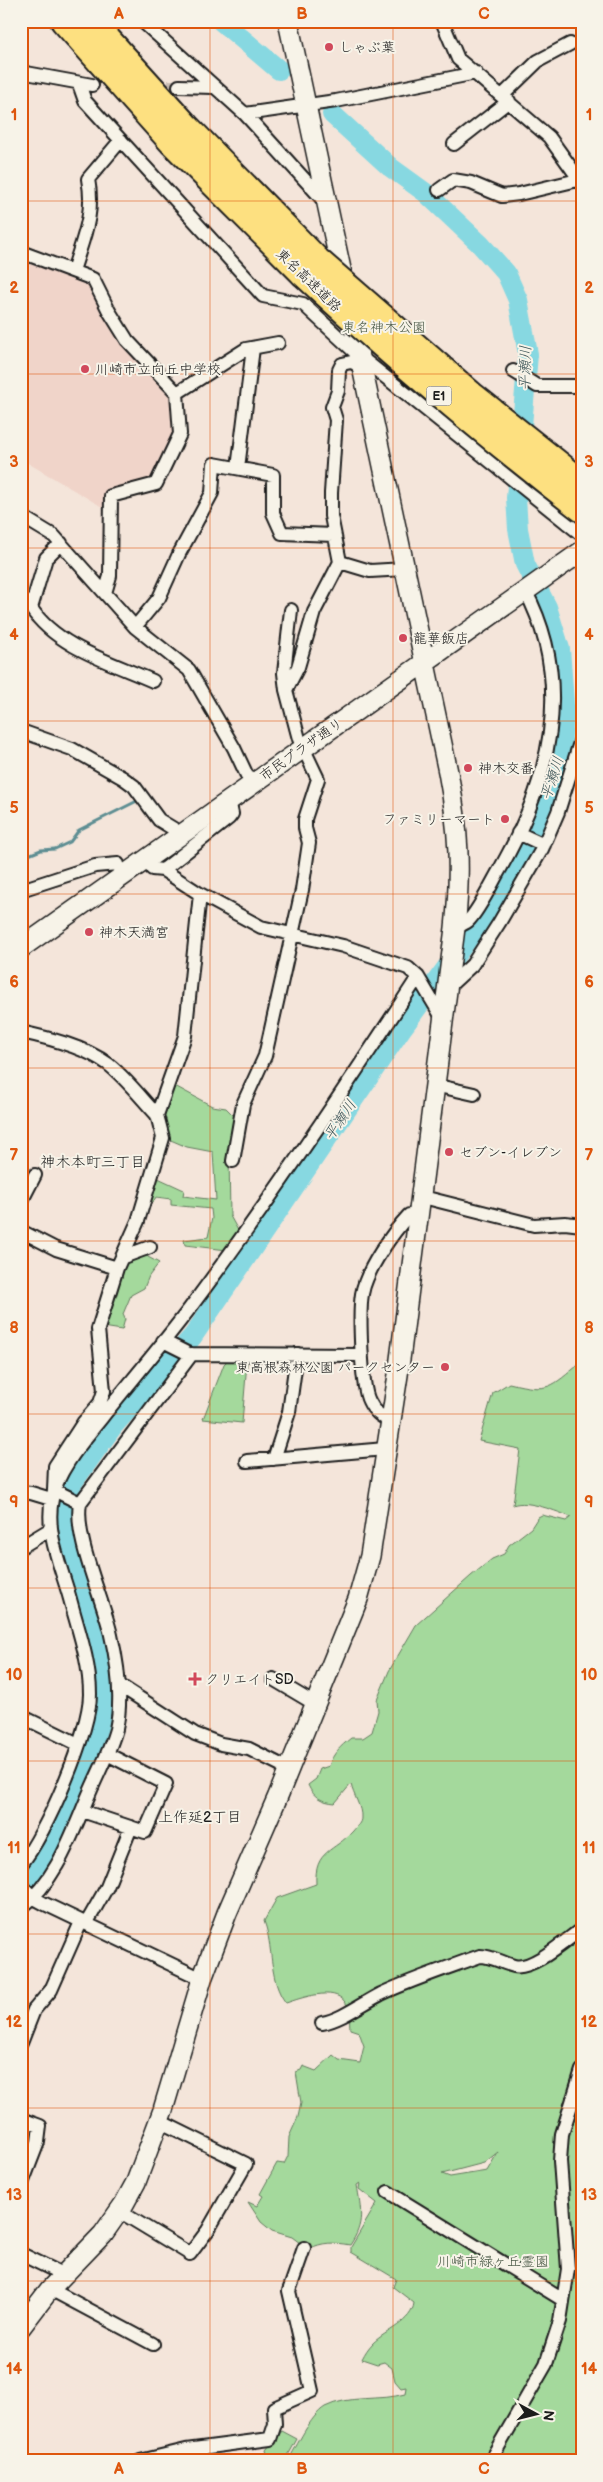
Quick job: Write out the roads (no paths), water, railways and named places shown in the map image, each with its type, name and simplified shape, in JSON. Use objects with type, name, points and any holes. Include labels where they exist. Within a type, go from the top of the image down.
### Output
[{"type":"highway","name":"東名高速道路","points":[[63,21],[171,142],[310,267],[582,482]]},
{"type":"highway","name":"東名高速道路","points":[[92,21],[187,126],[366,334],[462,415],[582,510]]},
{"type":"street","points":[[142,21],[244,114],[327,204]]},
{"type":"street","points":[[21,2328],[50,2289],[103,2234],[136,2182],[159,2121],[202,1979],[226,1913],[289,1769],[360,1592],[370,1556],[385,1449],[391,1422],[434,1085],[438,1011],[447,988],[455,928],[460,871],[456,810],[405,569],[365,363],[327,204],[288,21]]},
{"type":"street","points":[[439,190],[453,180],[471,183],[502,196],[581,181],[549,137],[458,58],[442,21]]},
{"type":"street","points":[[454,144],[506,98],[538,61],[570,44]]},
{"type":"street","points":[[21,72],[92,85]]},
{"type":"street","points":[[244,114],[306,106],[476,73]]},
{"type":"street","points":[[79,84],[85,101],[263,296],[303,304],[365,363],[582,535]]},
{"type":"street","points":[[179,86],[213,87]]},
{"type":"street","points":[[73,271],[91,213],[92,198],[88,179],[121,140]]},
{"type":"street","points":[[21,252],[93,279],[109,311],[127,340],[177,393],[180,434],[156,484],[111,496],[110,576],[105,594]]},
{"type":"street","points":[[286,690],[298,667],[314,612],[340,562],[330,516],[336,420],[332,407],[338,391],[339,370],[342,364],[351,362],[365,363],[412,338],[422,338]]},
{"type":"street","points":[[177,393],[246,349],[278,343]]},
{"type":"street","points":[[238,468],[253,348]]},
{"type":"street","points":[[515,373],[537,386],[582,386]]},
{"type":"street","points":[[135,627],[159,598],[179,554],[212,493],[214,464],[274,476],[273,513],[282,533],[334,535]]},
{"type":"street","points":[[21,516],[54,536],[135,627],[189,670],[234,748],[251,784]]},
{"type":"street","points":[[61,543],[46,558],[31,608],[40,622],[74,645],[153,681]]},
{"type":"street","name":"市民プラザ通り","points":[[21,948],[582,551]]},
{"type":"street","points":[[340,562],[370,571],[405,569]]},
{"type":"street","points":[[455,928],[469,920],[520,833],[539,784],[546,759],[554,703],[546,642],[526,590]]},
{"type":"street","points":[[233,1162],[243,1104],[265,1056],[290,935],[302,890],[309,843],[305,819],[318,779],[294,723],[286,690],[284,673],[291,610]]},
{"type":"street","points":[[21,731],[72,749],[123,778],[134,786],[159,820],[182,834]]},
{"type":"street","points":[[447,988],[472,965],[499,923],[558,812],[582,736]]},
{"type":"street","points":[[229,800],[232,814],[229,818],[157,869],[261,927],[379,956],[408,968],[418,977],[438,1011]]},
{"type":"street","points":[[520,833],[541,843]]},
{"type":"street","points":[[21,890],[95,866],[118,864]]},
{"type":"street","points":[[21,1864],[33,1850],[54,1806],[89,1713],[89,1677],[73,1611],[49,1530],[55,1493],[55,1466],[83,1424],[100,1403],[104,1391],[98,1329],[120,1263],[138,1221],[162,1138],[157,1114],[185,1036],[195,925],[200,894]]},
{"type":"street","points":[[55,1493],[74,1454],[165,1341],[244,1234],[357,1072],[418,977]]},
{"type":"street","points":[[21,1032],[57,1041],[92,1055],[108,1064],[157,1114]]},
{"type":"street","points":[[434,1085],[474,1094]]},
{"type":"street","points":[[21,1202],[35,1175]]},
{"type":"street","points":[[420,1196],[534,1225],[565,1223],[582,1225]]},
{"type":"street","points":[[391,1422],[377,1414],[368,1401],[364,1382],[362,1355],[362,1294],[370,1273],[402,1223],[410,1215],[418,1215]]},
{"type":"street","points":[[21,1231],[56,1249],[120,1263],[150,1247]]},
{"type":"street","points":[[165,1341],[190,1354],[362,1355]]},
{"type":"street","points":[[21,1908],[34,1898],[63,1854],[116,1729],[119,1685],[111,1635],[82,1536],[77,1501],[190,1354]]},
{"type":"street","points":[[274,1459],[289,1412],[297,1354]]},
{"type":"street","points":[[247,1461],[385,1449]]},
{"type":"street","points":[[21,1492],[55,1493],[77,1501]]},
{"type":"street","points":[[21,1548],[49,1530]]},
{"type":"street","points":[[273,1679],[315,1704]]},
{"type":"street","points":[[119,1685],[195,1734],[221,1744],[249,1749],[289,1769]]},
{"type":"street","points":[[21,1716],[78,1744]]},
{"type":"street","points":[[82,1811],[146,1832],[166,1784],[107,1754]]},
{"type":"street","points":[[21,2043],[34,2010],[52,1990],[83,1923],[107,1887],[131,1827]]},
{"type":"street","points":[[21,1885],[34,1898],[202,1979]]},
{"type":"street","points":[[322,2023],[332,2021],[358,2005],[394,1988],[480,1956],[487,1956],[516,1967],[522,1966],[548,1955],[582,1930]]},
{"type":"street","points":[[490,2461],[546,2364],[560,2321],[568,2269],[560,2161],[562,2143],[582,2070]]},
{"type":"street","points":[[21,2144],[25,2120],[40,2126],[38,2142],[21,2186]]},
{"type":"street","points":[[119,2211],[190,2254],[208,2230],[246,2164],[159,2121]]},
{"type":"street","points":[[388,2192],[563,2300]]},
{"type":"street","points":[[140,2461],[186,2450],[270,2439],[275,2424],[274,2408],[312,2391],[289,2291],[304,2248]]},
{"type":"street","points":[[21,2254],[64,2275]]},
{"type":"street","points":[[50,2289],[153,2344]]},
{"type":"waterway","name":"平瀬川","points":[[221,21],[279,70]]},
{"type":"waterway","name":"平瀬川","points":[[21,1886],[36,1870],[47,1851],[90,1752],[101,1715],[103,1693],[102,1669],[93,1618],[63,1522],[64,1502],[73,1482],[114,1425],[193,1336],[403,1027],[497,899],[532,833],[560,755],[565,715],[560,649],[547,607],[525,564],[518,529],[516,498],[528,354],[518,300],[506,273],[480,244],[426,193],[390,167],[332,114]]},
{"type":"waterway","points":[[21,858],[41,850],[55,849],[70,842],[79,830],[137,801]]},
{"type":"tunnel","points":[[150,86],[179,86]]},
{"type":"place","name":"しゃぶ葉","points":[[329,47]]},
{"type":"place","name":"川崎市立向丘中学校","points":[[85,369]]},
{"type":"place","name":"龍華飯店","points":[[403,638]]},
{"type":"place","name":"神木交番","points":[[468,768]]},
{"type":"place","name":"ファミリーマート","points":[[505,819]]},
{"type":"place","name":"神木天満宮","points":[[89,932]]},
{"type":"place","name":"セブン-イレブン","points":[[449,1152]]},
{"type":"place","name":"東高根森林公園 パークセンター","points":[[445,1367]]},
{"type":"place","name":"クリエイトSD","points":[[195,1679]]},
{"type":"district","name":"神木本町三丁目","points":[[93,1162]]},
{"type":"district","name":"上作延2丁目","points":[[200,1817]]},
{"type":"park label","name":"東名神木公園","points":[[384,327]]},
{"type":"park label","name":"川崎市緑ヶ丘霊園","points":[[493,2261]]}]
